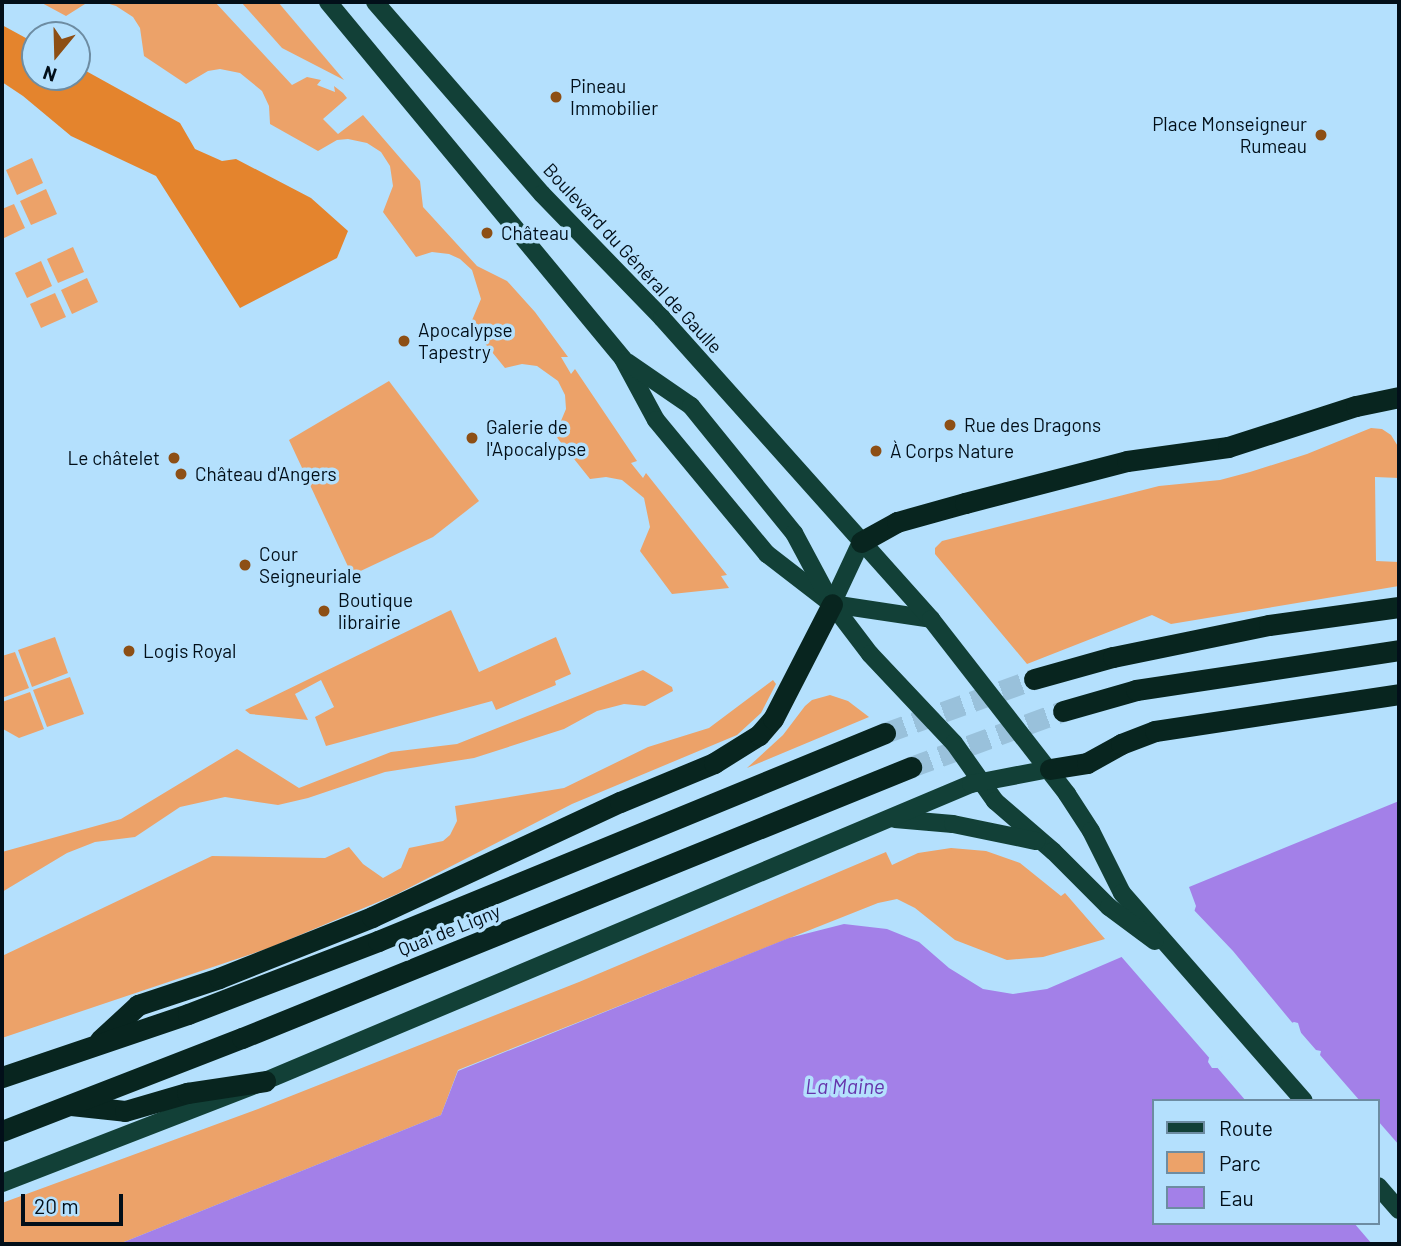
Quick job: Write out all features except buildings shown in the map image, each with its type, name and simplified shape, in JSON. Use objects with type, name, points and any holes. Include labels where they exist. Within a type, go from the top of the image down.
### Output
[{"type":"highway","points":[[861,542],[897,522],[954,506],[1127,461],[1238,444],[1356,406],[1399,397]]},
{"type":"highway","points":[[96,1043],[138,1004],[219,978],[372,917],[620,802],[714,763],[759,735],[773,719],[832,604]]},
{"type":"highway","points":[[1034,679],[1113,657],[1269,625],[1399,607]]},
{"type":"highway","points":[[1063,711],[1136,690],[1399,650]]},
{"type":"highway","points":[[1050,769],[1087,763],[1121,744],[1155,732],[1399,694]]},
{"type":"highway","name":"Quai de Ligny","points":[[2,1077],[188,1014],[378,941],[884,733]]},
{"type":"highway","name":"Quai de Ligny","points":[[2,1131],[242,1038],[911,767]]},
{"type":"highway","points":[[66,1104],[125,1111],[187,1093],[265,1081]]},
{"type":"main road","points":[[327,2],[623,359],[656,420],[760,546],[832,604],[931,619]]},
{"type":"main road","name":"Boulevard du Général de Gaulle","points":[[375,2],[542,194],[663,318],[931,619],[1050,769],[1091,831],[1122,893],[1180,959]]},
{"type":"main road","points":[[623,359],[691,406],[794,533],[832,604],[870,654],[954,743],[981,781],[1012,817],[1046,844],[1109,907],[1180,959],[1302,1099]]},
{"type":"main road","points":[[832,604],[861,542]]},
{"type":"main road","points":[[2,1183],[265,1081],[981,781],[1050,769]]},
{"type":"main road","points":[[891,819],[983,829],[1046,844]]},
{"type":"main road","points":[[1380,1188],[1399,1210]]},
{"type":"green space","points":[[40,2],[103,2],[85,4],[66,16]]},
{"type":"green space","points":[[103,2],[215,2],[292,85],[307,77],[321,80],[317,85],[335,92],[334,86],[343,93],[347,98],[323,119],[338,134],[363,115],[420,181],[423,207],[477,266],[507,281],[535,312],[568,357],[561,357],[571,374],[575,369],[637,461],[631,463],[643,478],[646,473],[727,575],[721,576],[729,588],[672,594],[640,551],[650,527],[644,498],[622,480],[606,477],[590,479],[555,435],[566,409],[565,395],[558,381],[537,366],[522,364],[505,368],[470,325],[481,299],[472,270],[460,259],[449,254],[432,252],[416,257],[383,212],[393,186],[390,166],[381,152],[367,143],[348,139],[337,140],[318,151],[270,124],[269,106],[262,91],[240,73],[220,69],[208,71],[186,84],[144,56],[140,28],[133,17],[116,6]]},
{"type":"green space","points":[[241,2],[278,2],[344,80],[282,48]]},
{"type":"green space","points":[[32,158],[43,183],[17,195],[6,170]]},
{"type":"green space","points":[[46,189],[57,214],[31,225],[20,201]]},
{"type":"green space","points":[[14,204],[25,228],[2,239],[2,209]]},
{"type":"green space","points":[[73,247],[84,272],[58,283],[47,259]]},
{"type":"green space","points":[[41,261],[52,286],[27,298],[15,273]]},
{"type":"green space","points":[[87,278],[98,302],[72,314],[61,290]]},
{"type":"green space","points":[[55,293],[66,317],[41,328],[30,304]]},
{"type":"green space","points":[[389,381],[479,501],[433,537],[352,575],[289,440]]},
{"type":"green space","points":[[1371,428],[1382,429],[1391,435],[1399,448],[1399,478],[1375,477],[1376,561],[1399,562],[1399,586],[1171,624],[1152,615],[1027,664],[935,554],[935,548],[942,541],[1159,486],[1220,480],[1307,454]]},
{"type":"green space","points":[[451,610],[479,672],[556,637],[571,674],[555,681],[556,685],[496,710],[492,701],[326,746],[315,717],[334,707],[321,680],[295,694],[308,720],[250,714],[245,710]]},
{"type":"green space","points":[[55,637],[68,673],[32,687],[18,650]]},
{"type":"green space","points":[[15,652],[29,688],[2,698],[2,656]]},
{"type":"green space","points":[[643,670],[672,687],[673,691],[645,706],[624,704],[597,711],[564,729],[474,758],[385,772],[308,798],[278,805],[225,797],[180,807],[135,837],[95,842],[67,853],[2,892],[2,852],[121,819],[237,749],[299,788],[391,752],[457,744]]},
{"type":"green space","points":[[70,677],[84,714],[47,727],[33,690]]},
{"type":"green space","points":[[773,680],[776,684],[761,713],[737,735],[572,804],[397,894],[269,948],[2,1038],[2,956],[212,856],[325,858],[349,847],[363,864],[383,878],[401,868],[409,848],[443,841],[450,835],[457,821],[455,806],[564,788],[648,747],[709,728]]},
{"type":"green space","points":[[30,692],[44,729],[19,738],[3,729],[2,702]]},
{"type":"green space","points":[[830,695],[848,701],[869,717],[747,768],[783,735],[805,706],[812,700]]},
{"type":"green space","points":[[951,848],[986,851],[1020,863],[1061,896],[1065,893],[1105,939],[1043,957],[1007,960],[955,940],[915,908],[897,899],[878,903],[458,1070],[441,1115],[119,1244],[2,1244],[2,1203],[258,1109],[579,982],[886,852],[892,865],[918,853]]},
{"type":"shaded area","points":[[2,25],[21,35],[21,91],[91,91],[91,74],[180,123],[195,149],[222,161],[236,159],[311,198],[348,231],[337,258],[240,308],[156,176],[71,136],[2,82]]},
{"type":"water","name":"La Maine","points":[[1399,801],[1399,1244],[119,1244],[441,1115],[458,1071],[789,938],[844,924],[887,929],[919,942],[949,968],[983,989],[1013,994],[1047,989],[1182,931],[1190,924],[1196,906],[1189,887]],"holes":[[[1294,1022],[1298,1023],[1301,1033],[1217,1068],[1212,1068],[1208,1062],[1209,1058]]]},
{"type":"pier","points":[[1191,907],[1233,951],[1295,1026],[1212,1061],[1119,954],[1180,928],[1187,922]]},
{"type":"pier","points":[[1296,1027],[1316,1050],[1321,1051],[1320,1055],[1358,1099],[1244,1099],[1215,1065],[1298,1031]]},
{"type":"pier","points":[[1380,1123],[1399,1145],[1399,1244],[1372,1244],[1356,1225],[1380,1225]]},
{"type":"tunnel","points":[[885,733],[1034,679]]},
{"type":"tunnel","points":[[911,767],[1063,711]]},
{"type":"place","name":"Pineau Immobilier","points":[[556,97]]},
{"type":"place","name":"Place Monseigneur Rumeau","points":[[1321,135]]},
{"type":"place","name":"Château","points":[[487,233]]},
{"type":"place","name":"Apocalypse Tapestry","points":[[404,341]]},
{"type":"place","name":"Rue des Dragons","points":[[950,425]]},
{"type":"place","name":"Galerie de l'Apocalypse","points":[[472,438]]},
{"type":"place","name":"À Corps Nature","points":[[876,451]]},
{"type":"place","name":"Le châtelet","points":[[174,458]]},
{"type":"place","name":"Château d'Angers","points":[[181,474]]},
{"type":"place","name":"Cour Seigneuriale","points":[[245,565]]},
{"type":"place","name":"Boutique librairie","points":[[324,611]]},
{"type":"place","name":"Logis Royal","points":[[129,651]]}]
